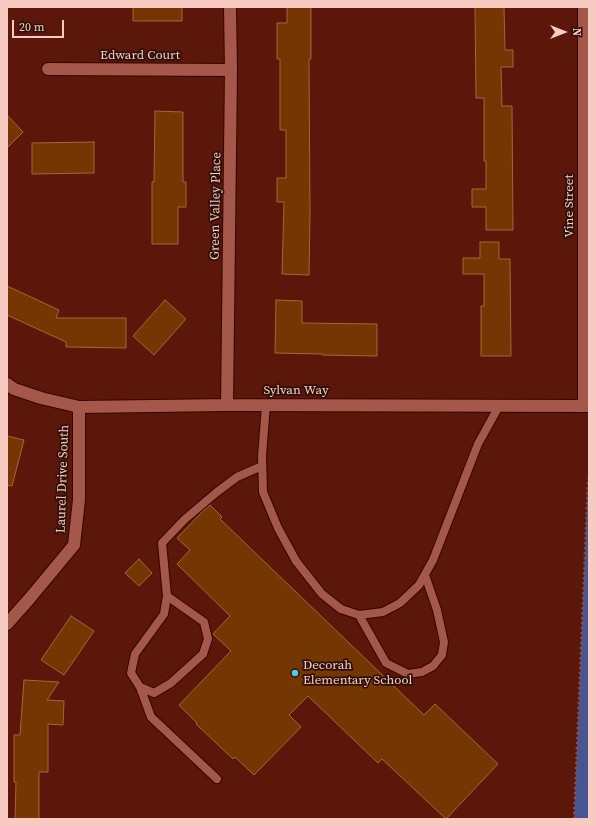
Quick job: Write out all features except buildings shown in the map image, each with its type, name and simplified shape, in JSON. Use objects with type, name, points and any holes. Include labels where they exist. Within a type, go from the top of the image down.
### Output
[{"type":"street","name":"Green Valley Place","points":[[227,405],[231,70],[230,7]]},
{"type":"street","name":"Vine Street","points":[[584,7],[587,406]]},
{"type":"street","name":"Edward Court","points":[[48,69],[231,70]]},
{"type":"street","name":"Sylvan Way","points":[[7,384],[14,389],[41,398],[79,407],[227,405],[587,406]]},
{"type":"street","name":"Laurel Drive South","points":[[7,624],[74,545],[79,500],[79,407]]},
{"type":"lane","points":[[266,405],[262,456],[263,492],[278,528],[296,561],[322,594],[341,609],[359,615],[383,612],[400,603],[419,585],[433,560],[478,444],[499,406]]},
{"type":"lane","points":[[217,779],[150,717],[140,687],[131,673],[135,654],[164,614],[167,596],[162,543],[185,519],[237,477],[262,466]]},
{"type":"lane","points":[[359,615],[386,663],[408,674],[422,672],[433,666],[442,654],[444,642],[438,610],[425,575]]},
{"type":"lane","points":[[140,687],[154,693],[171,683],[203,654],[208,639],[204,622],[167,596]]},
{"type":"path","points":[[574,819],[589,477]]},
{"type":"shaded area","points":[[589,477],[589,819],[574,819],[588,480]]},
{"type":"place","name":"Decorah Elementary School","points":[[295,673]]}]
